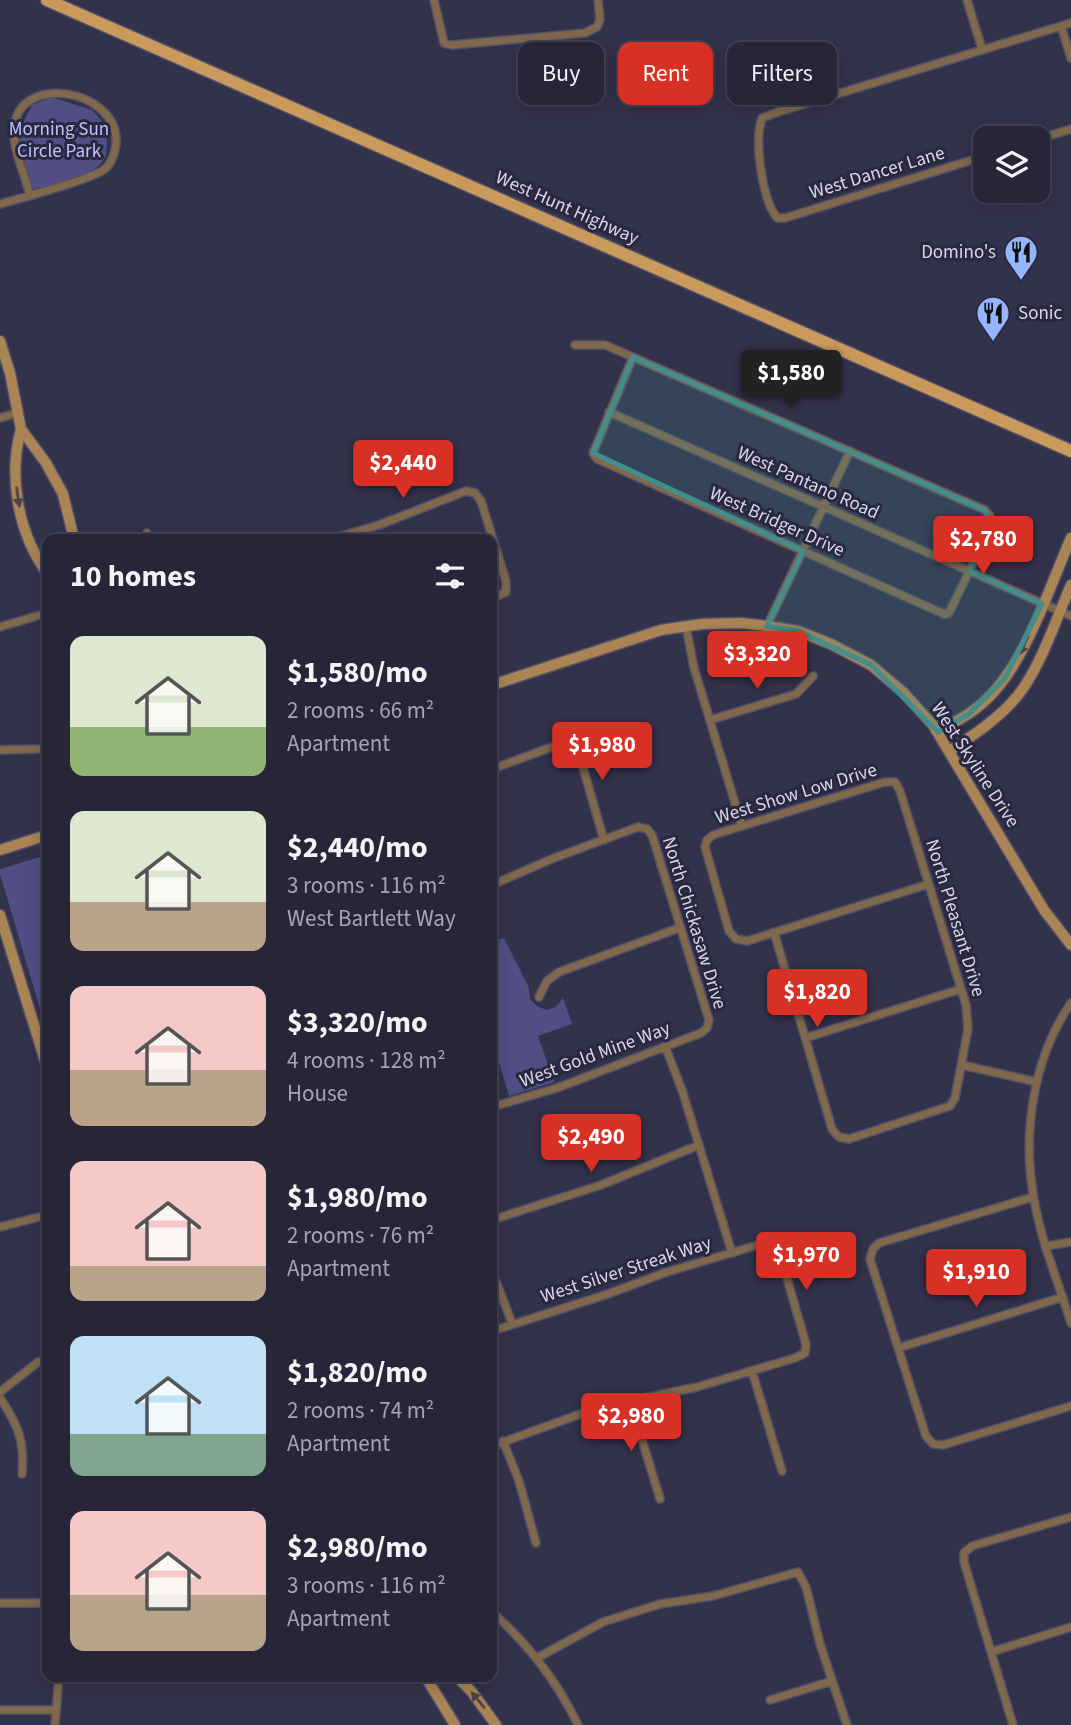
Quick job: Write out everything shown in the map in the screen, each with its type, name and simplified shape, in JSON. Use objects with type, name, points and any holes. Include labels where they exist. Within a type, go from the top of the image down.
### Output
[{"type":"main road","name":"West Hunt Highway","points":[[47,0],[1071,451]]},
{"type":"street","points":[[434,0],[444,43],[452,45],[585,33],[597,27],[600,19],[598,0]]},
{"type":"street","points":[[967,0],[982,49],[1071,23]]},
{"type":"street","points":[[1061,26],[1071,58]]},
{"type":"street","name":"West Dancer Lane","points":[[973,160],[785,218],[777,218],[770,209],[763,179],[758,129],[762,118],[982,49]]},
{"type":"street","points":[[0,204],[30,195],[94,175],[105,169],[116,149],[116,136],[114,125],[98,106],[68,93],[55,93],[41,94],[19,111],[14,134],[30,195]]},
{"type":"street","points":[[1050,135],[1071,129]]},
{"type":"street","points":[[0,341],[10,373],[21,429],[46,463],[63,494],[73,534]]},
{"type":"street","points":[[575,345],[605,345],[985,510],[990,516],[991,526],[970,572]]},
{"type":"street","points":[[609,412],[633,357]]},
{"type":"street","name":"West Bridger Drive","points":[[609,412],[593,453],[597,459],[944,614],[949,613],[970,572]]},
{"type":"street","name":"West Pantano Road","points":[[609,412],[1071,616]]},
{"type":"street","points":[[0,418],[17,413]]},
{"type":"street","points":[[21,429],[15,468],[20,509],[29,540],[42,564]]},
{"type":"street","points":[[767,626],[850,451]]},
{"type":"street","points":[[348,534],[379,525],[466,491],[475,493],[481,501],[491,534]]},
{"type":"street","points":[[938,732],[988,699],[1005,678],[1018,657],[1071,538]]},
{"type":"street","points":[[497,552],[506,581],[506,592],[497,596]]},
{"type":"street","points":[[950,751],[1015,700],[1033,670],[1071,585]]},
{"type":"street","points":[[0,627],[42,614]]},
{"type":"street","points":[[686,626],[694,668],[742,826]]},
{"type":"street","name":"West Skyline Drive","points":[[497,683],[661,630],[686,626],[767,626],[798,631],[831,644],[871,665],[904,693],[938,732],[1044,910],[1071,945]]},
{"type":"street","points":[[710,720],[796,694],[813,676]]},
{"type":"street","points":[[497,767],[571,740],[577,747],[604,839],[497,883]]},
{"type":"street","points":[[0,750],[38,748]]},
{"type":"street","name":"West Show Low Drive","points":[[774,932],[747,941],[736,939],[729,930],[705,848],[707,840],[713,835],[742,826],[885,782],[895,782]]},
{"type":"street","name":"North Pleasant Drive","points":[[805,1038],[832,1129],[839,1137],[849,1139],[950,1107],[955,1098],[968,1029],[966,1004],[900,790],[895,782]]},
{"type":"street","name":"North Chickasaw Drive","points":[[604,839],[638,827],[647,828],[652,835],[708,1014],[707,1028]]},
{"type":"street","points":[[0,850],[42,837]]},
{"type":"street","points":[[929,884],[774,932],[805,1038],[961,989]]},
{"type":"street","points":[[0,915],[42,1051]]},
{"type":"street","points":[[539,997],[547,981],[559,972],[679,928]]},
{"type":"street","points":[[1071,1003],[1043,1060],[1037,1082],[1030,1126],[1029,1171],[1033,1197],[1071,1323]]},
{"type":"street","name":"West Gold Mine Way","points":[[497,1106],[557,1088],[707,1028]]},
{"type":"street","points":[[665,1046],[682,1090],[732,1253]]},
{"type":"street","points":[[962,1065],[1037,1082]]},
{"type":"street","points":[[497,1218],[601,1185],[699,1145]]},
{"type":"street","points":[[1033,1197],[879,1243],[873,1249],[870,1259],[926,1436],[933,1444],[943,1445],[1071,1406]]},
{"type":"street","points":[[0,1227],[42,1217]]},
{"type":"street","points":[[1047,1247],[1071,1242]]},
{"type":"street","name":"West Silver Streak Way","points":[[497,1329],[761,1244],[772,1244],[779,1251],[806,1344],[805,1353],[752,1371]]},
{"type":"street","points":[[497,1284],[512,1323]]},
{"type":"street","points":[[898,1348],[1063,1297]]},
{"type":"street","points":[[0,1392],[38,1362]]},
{"type":"street","points":[[497,1444],[597,1408],[697,1387],[752,1371],[782,1471]]},
{"type":"street","points":[[0,1398],[20,1433],[24,1452],[22,1474]]},
{"type":"street","points":[[634,1400],[643,1443],[660,1499]]},
{"type":"street","points":[[503,1441],[519,1481],[536,1544]]},
{"type":"street","points":[[1013,1725],[964,1562],[964,1553],[972,1546],[1071,1517]]},
{"type":"street","points":[[537,1658],[603,1622],[624,1615],[660,1604],[713,1596],[798,1572],[806,1587],[847,1725]]},
{"type":"street","points":[[0,1603],[42,1602]]},
{"type":"street","points":[[497,1617],[537,1658],[557,1686],[578,1725]]},
{"type":"street","points":[[991,1652],[1071,1627]]},
{"type":"street","points":[[771,1700],[832,1681]]},
{"type":"street","points":[[55,1725],[58,1682]]},
{"type":"street","points":[[429,1682],[454,1725]]},
{"type":"street","points":[[462,1682],[496,1725]]},
{"type":"street","points":[[0,1710],[56,1710]]},
{"type":"highlighted area","points":[[633,357],[985,510],[991,526],[970,571],[1042,604],[1005,678],[969,714],[938,732],[871,665],[798,631],[767,626],[803,551],[593,453]]},
{"type":"green space","name":"Morning Sun Circle Park","points":[[51,97],[92,110],[106,126],[106,155],[101,163],[84,175],[31,190],[18,133],[32,105]]},
{"type":"green space","points":[[42,856],[42,1015],[0,874],[0,869]]},
{"type":"green space","points":[[504,938],[529,988],[530,999],[546,1010],[556,1007],[563,998],[572,1024],[538,1036],[554,1082],[509,1096],[497,1056],[497,940]]},
{"type":"place","name":"Domino's","points":[[1021,282]]},
{"type":"place","name":"Sonic","points":[[993,343]]}]
